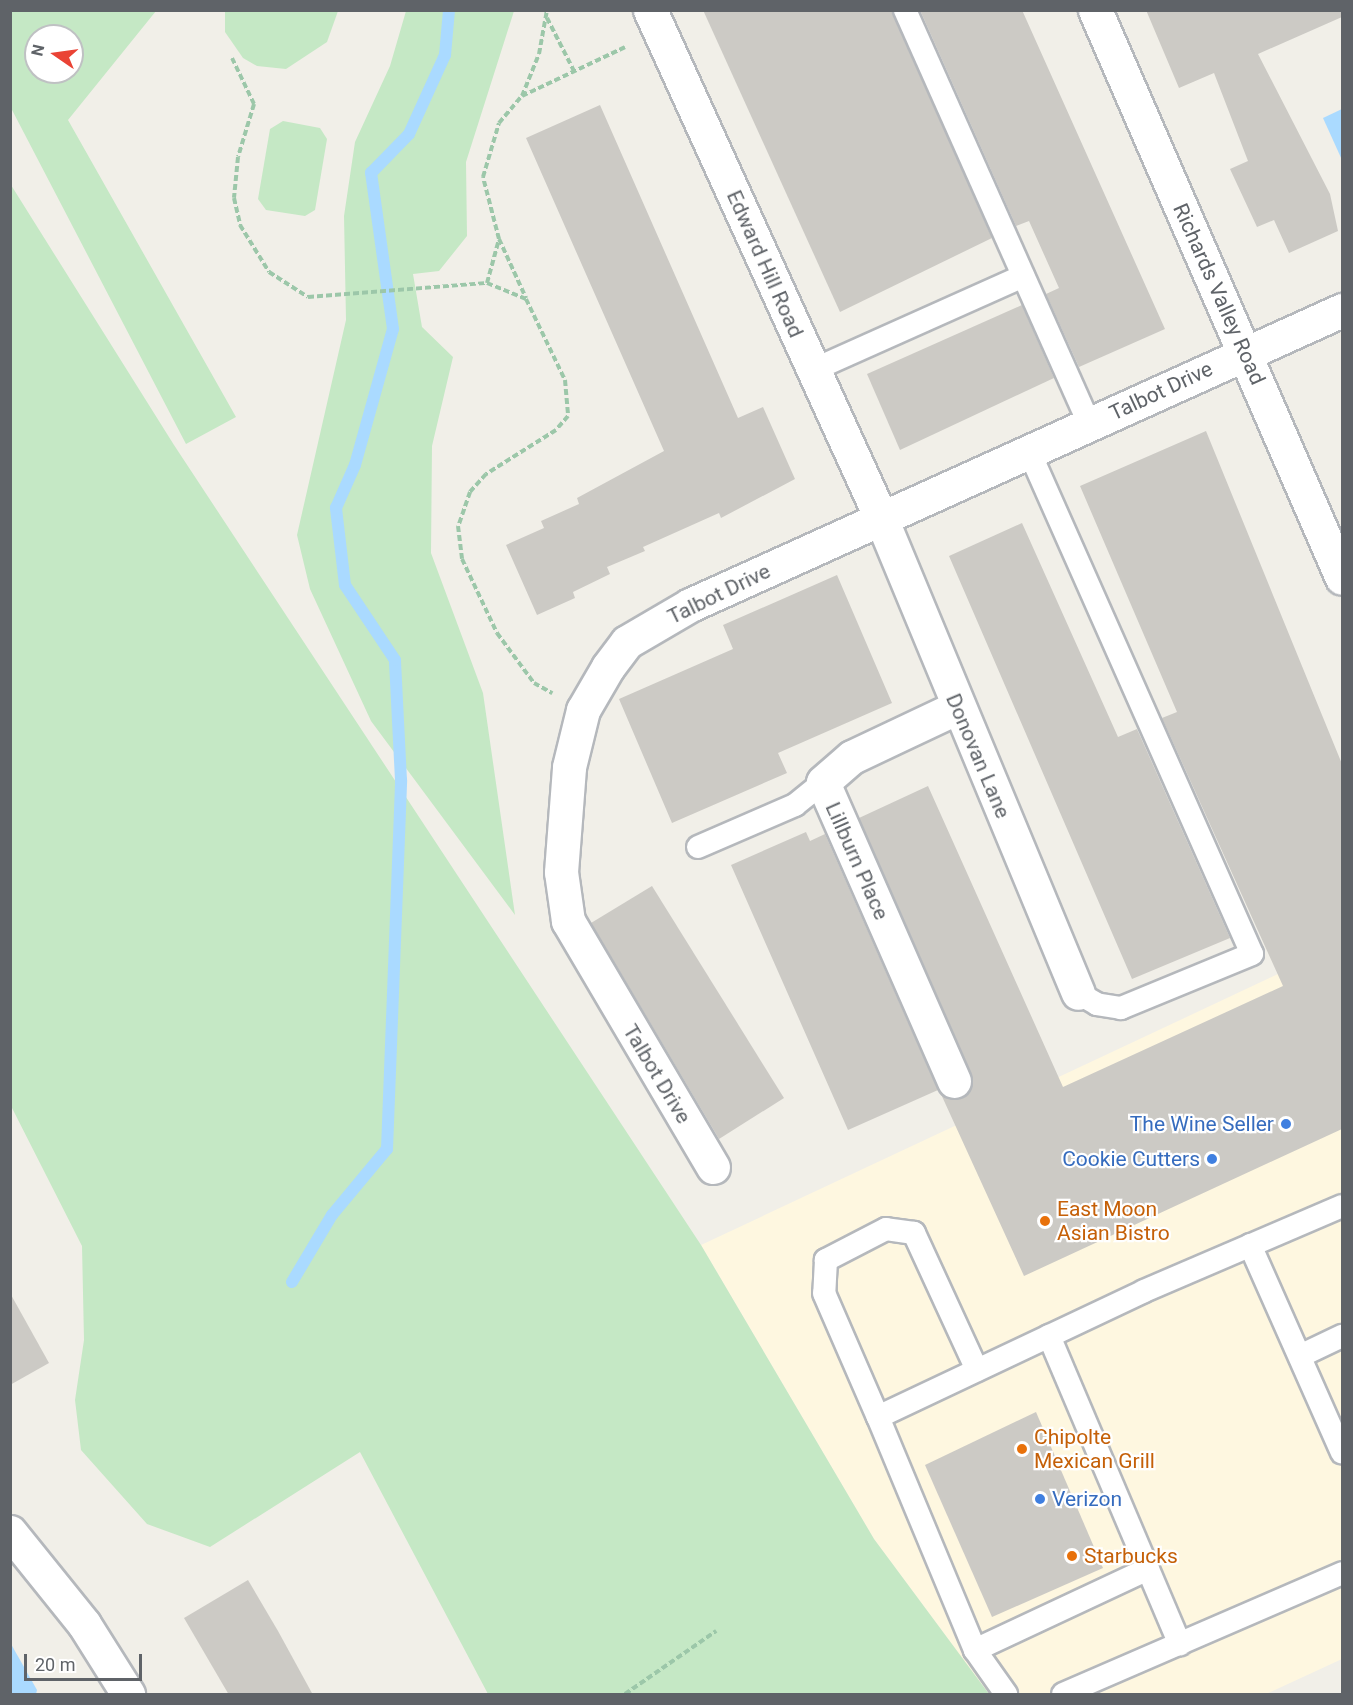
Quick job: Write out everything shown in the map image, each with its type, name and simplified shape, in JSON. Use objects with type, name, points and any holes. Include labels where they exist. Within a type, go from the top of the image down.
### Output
[{"type":"street","name":"Richards Valley Road","points":[[1099,12],[1342,578]]},
{"type":"street","name":"Edward Hill Road","points":[[655,21],[880,518]]},
{"type":"street","name":"Talbot Drive","points":[[713,1167],[568,921],[561,872],[564,809],[583,710],[627,642],[690,605],[1342,310]]},
{"type":"street","name":"Donovan Lane","points":[[880,518],[1078,993]]},
{"type":"street","name":"Lillburn Place","points":[[954,1081],[823,782],[852,757],[957,707]]},
{"type":"street","points":[[10,1532],[84,1624],[128,1695]]},
{"type":"lane","points":[[905,10],[1089,423]]},
{"type":"lane","points":[[813,370],[1023,276]]},
{"type":"lane","points":[[1029,451],[1252,954],[1121,1008],[1097,1004],[1078,993]]},
{"type":"lane","points":[[698,848],[795,806],[823,782]]},
{"type":"lane","points":[[878,1417],[1049,1336],[1342,1206]]},
{"type":"lane","points":[[977,1370],[914,1233],[886,1229],[838,1250],[826,1260],[821,1285],[975,1650],[1006,1695]]},
{"type":"lane","points":[[1250,1245],[1342,1453]]},
{"type":"lane","points":[[1049,1336],[1180,1644]]},
{"type":"lane","points":[[1300,1356],[1342,1336]]},
{"type":"lane","points":[[975,1650],[1148,1569]]},
{"type":"lane","points":[[1063,1695],[1342,1573]]},
{"type":"path","points":[[547,10],[547,18],[522,96],[499,123],[484,158],[486,198],[499,239],[565,380],[568,416],[470,492],[460,517],[460,543],[509,655],[534,683],[583,710]]},
{"type":"path","points":[[547,18],[574,70]]},
{"type":"path","points":[[522,96],[574,70],[655,21]]},
{"type":"path","points":[[232,58],[254,104],[234,179],[240,225],[253,252],[269,272],[308,297],[361,296],[487,283],[526,299]]},
{"type":"path","points":[[487,283],[499,239]]},
{"type":"path","points":[[625,1695],[716,1631]]},
{"type":"shaded area","points":[[1342,944],[1342,1659],[1266,1694],[989,1694],[874,1539],[701,1245]]},
{"type":"green space","points":[[11,10],[156,11],[68,120],[236,417],[186,444],[11,108]]},
{"type":"green space","points":[[338,10],[327,42],[286,69],[257,66],[243,58],[225,32],[225,11]]},
{"type":"green space","points":[[406,11],[514,11],[466,162],[467,236],[439,271],[413,274],[422,327],[453,357],[432,446],[431,553],[483,693],[515,915],[371,721],[310,589],[297,535],[346,320],[344,216],[355,142],[390,66]]},
{"type":"green space","points":[[283,121],[320,128],[327,139],[315,210],[305,216],[266,210],[258,199],[270,129]]},
{"type":"green space","points":[[11,185],[174,445],[701,1245],[874,1539],[989,1694],[488,1694],[360,1452],[210,1547],[147,1524],[81,1450],[75,1400],[84,1340],[82,1246],[11,1106]]},
{"type":"water","points":[[1342,109],[1342,160],[1323,118]]},
{"type":"water","points":[[11,1644],[37,1690],[36,1694],[11,1694]]},
{"type":"building","points":[[703,10],[892,10],[992,238],[840,312]]},
{"type":"building","points":[[920,10],[1022,10],[1165,329],[1079,367],[1046,294],[1059,288],[1029,221],[1016,226]]},
{"type":"building","points":[[1146,10],[1342,10],[1342,17],[1258,54],[1330,194],[1338,231],[1289,253],[1274,220],[1257,227],[1230,169],[1248,161],[1214,73],[1179,88]]},
{"type":"building","points":[[600,105],[738,418],[763,407],[795,479],[721,518],[719,513],[643,547],[645,551],[607,567],[610,574],[573,592],[575,598],[537,615],[506,545],[544,528],[541,521],[579,504],[577,498],[664,451],[526,138]]},
{"type":"building","points":[[1022,305],[1054,378],[900,450],[867,374]]},
{"type":"building","points":[[1206,431],[1342,764],[1342,1129],[1024,1276],[940,1092],[962,1098],[972,1084],[971,1073],[859,818],[928,786],[1063,1087],[1283,986],[1162,718],[1177,712],[1080,486]]},
{"type":"building","points":[[1022,523],[1118,737],[1137,729],[1230,938],[1132,979],[949,556]]},
{"type":"building","points":[[837,575],[892,703],[778,753],[787,773],[672,823],[619,699],[733,649],[723,625]]},
{"type":"building","points":[[806,832],[810,841],[825,834],[938,1090],[848,1130],[731,865]]},
{"type":"building","points":[[652,886],[784,1098],[719,1139],[591,923]]},
{"type":"building","points":[[10,1293],[49,1363],[10,1385]]},
{"type":"building","points":[[1036,1412],[1103,1568],[992,1617],[925,1465]]},
{"type":"building","points":[[248,1580],[313,1695],[229,1695],[184,1618]]},
{"type":"waterway","points":[[292,1282],[332,1215],[387,1149],[401,780],[395,660],[345,585],[336,508],[355,465],[393,329],[371,173],[409,134],[445,55],[449,10]]},
{"type":"place","name":"The Wine Seller","points":[[1286,1124]]},
{"type":"place","name":"Cookie Cutters","points":[[1212,1159]]},
{"type":"place","name":"East Moon Asian Bistro","points":[[1045,1221]]},
{"type":"place","name":"Chipolte Mexican Grill","points":[[1022,1449]]},
{"type":"place","name":"Verizon","points":[[1040,1499]]},
{"type":"place","name":"Starbucks","points":[[1072,1556]]}]
